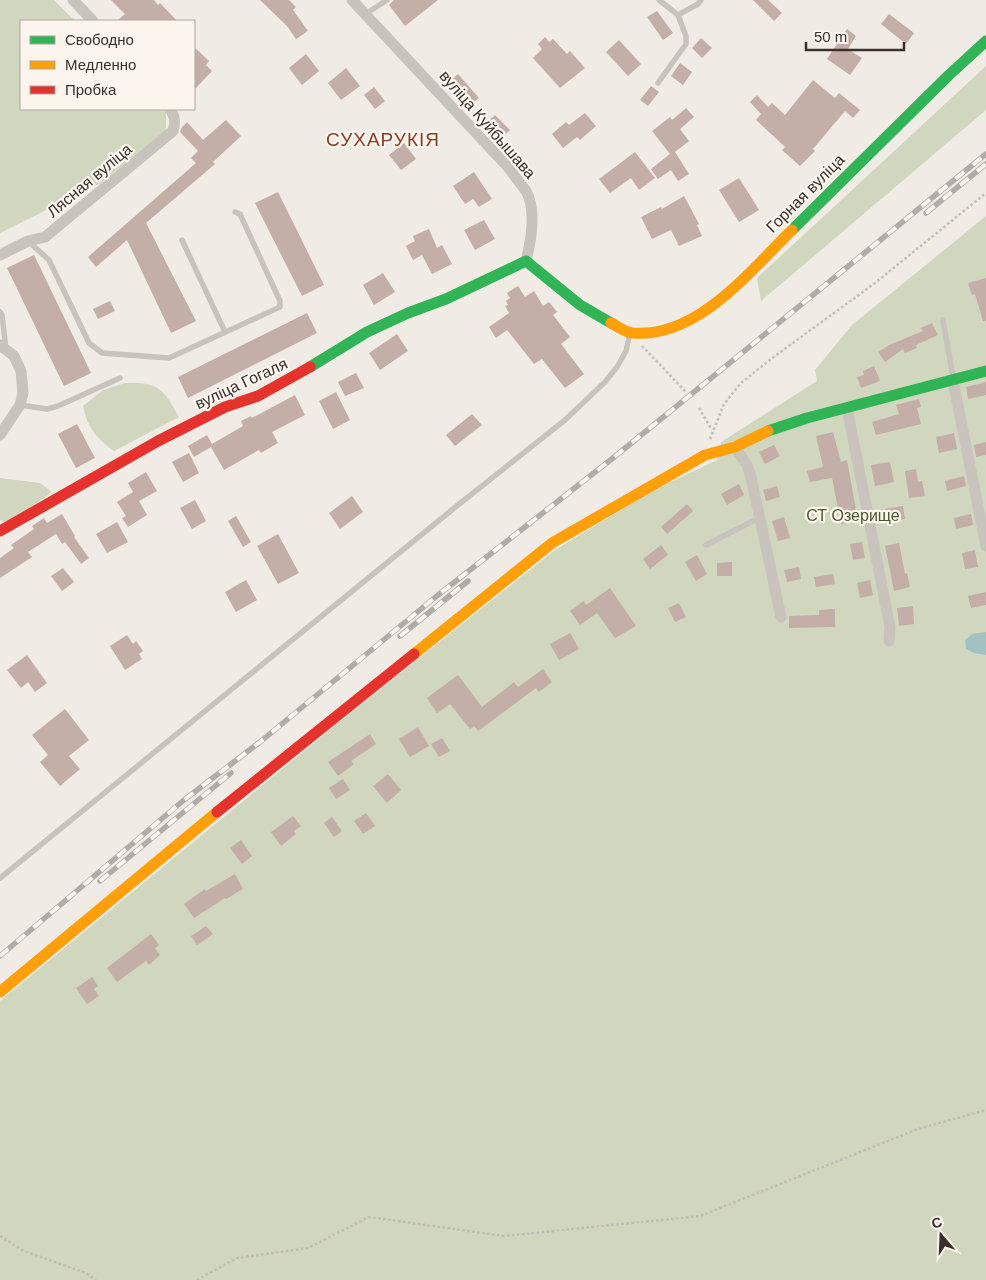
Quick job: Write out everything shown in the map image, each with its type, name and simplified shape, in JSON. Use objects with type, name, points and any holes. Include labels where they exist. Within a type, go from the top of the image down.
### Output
[{"type":"street","points":[[73,0],[92,20]]},
{"type":"street","name":"вуліца Куйбышава","points":[[352,0],[462,116],[507,166],[526,192],[531,204],[531,240],[526,261]]},
{"type":"street","name":"Горная вуліца","points":[[630,334],[657,332],[677,327],[716,304],[949,75],[986,42]]},
{"type":"street","name":"Лясная вуліца","points":[[0,255],[28,241],[45,237],[173,131],[175,124],[174,115],[171,110]]},
{"type":"street","points":[[526,261],[580,305],[630,334]]},
{"type":"street","name":"вуліца Гогаля","points":[[0,531],[158,441],[225,407],[258,396],[283,383],[367,332],[408,313],[446,299],[526,261]]},
{"type":"street","points":[[0,435],[20,405],[24,393],[21,371],[14,356],[3,347]]},
{"type":"street","points":[[0,992],[204,823],[552,543],[705,455],[729,448],[773,428],[986,371]]},
{"type":"street","points":[[954,381],[986,546]]},
{"type":"street","points":[[846,408],[890,627],[889,641]]},
{"type":"street","points":[[729,448],[747,465],[781,617]]},
{"type":"lane","points":[[364,14],[387,0]]},
{"type":"lane","points":[[658,82],[686,44],[686,36],[678,15],[659,0]]},
{"type":"lane","points":[[678,15],[698,4],[701,0]]},
{"type":"lane","points":[[28,241],[49,260],[89,343],[102,353],[169,358],[280,307],[280,301],[261,258],[240,214],[235,212]]},
{"type":"lane","points":[[182,240],[225,332]]},
{"type":"lane","points":[[0,312],[2,315],[3,347]]},
{"type":"lane","points":[[943,320],[954,381]]},
{"type":"lane","points":[[0,878],[565,420],[605,382],[617,367],[626,351],[630,334]]},
{"type":"lane","points":[[20,405],[46,409],[58,406],[120,378]]},
{"type":"lane","points":[[706,544],[760,518]]},
{"type":"path","points":[[705,455],[712,430],[724,404],[741,383],[771,358],[875,283],[986,194]]},
{"type":"path","points":[[630,334],[686,392]]},
{"type":"path","points":[[699,408],[712,430]]},
{"type":"path","points":[[197,1280],[237,1258],[308,1248],[369,1217],[504,1236],[700,1216],[918,1129],[986,1110]]},
{"type":"path","points":[[0,1236],[24,1251],[86,1273],[96,1280]]},
{"type":"green space","points":[[0,0],[54,0],[74,20],[20,20],[20,110],[164,110],[166,112],[166,131],[99,184],[0,233]]},
{"type":"green space","points":[[986,66],[986,110],[761,301],[757,278]]},
{"type":"green space","name":"СТ Озерище","points":[[986,216],[986,1280],[0,1280],[0,1001],[343,719],[555,550],[652,491],[717,460],[721,442],[817,381],[815,370],[852,325]]},
{"type":"green space","points":[[125,383],[146,384],[159,389],[169,399],[179,417],[114,451],[94,432],[87,420],[83,406],[103,390]]},
{"type":"green space","points":[[0,478],[40,483],[52,492],[33,506],[5,522],[0,520]]},
{"type":"water","points":[[986,632],[986,655],[974,653],[966,649],[965,640],[972,634]]},
{"type":"building","points":[[111,0],[154,0],[158,5],[160,3],[176,20],[118,20],[125,14]]},
{"type":"building","points":[[260,0],[289,0],[296,7],[293,10],[308,31],[296,39],[287,26]]},
{"type":"building","points":[[394,0],[438,0],[405,26],[389,5]]},
{"type":"building","points":[[753,0],[768,0],[782,13],[774,21]]},
{"type":"building","points":[[657,11],[673,33],[663,40],[647,17]]},
{"type":"building","points":[[889,14],[914,33],[906,44],[881,24]]},
{"type":"building","points":[[847,29],[856,36],[848,49],[862,58],[850,75],[827,59]]},
{"type":"building","points":[[545,37],[549,42],[553,39],[567,54],[570,51],[585,68],[560,88],[533,58],[542,49],[538,44]]},
{"type":"building","points":[[701,38],[712,48],[702,58],[692,48]]},
{"type":"building","points":[[619,40],[641,64],[628,76],[606,52]]},
{"type":"building","points":[[195,48],[209,61],[206,65],[212,71],[195,89]]},
{"type":"building","points":[[306,54],[319,71],[302,85],[289,68]]},
{"type":"building","points":[[680,63],[692,72],[683,85],[671,76]]},
{"type":"building","points":[[346,68],[360,86],[341,100],[328,83]]},
{"type":"building","points":[[458,74],[479,98],[468,107],[447,84]]},
{"type":"building","points":[[813,80],[835,98],[839,93],[860,110],[853,118],[845,111],[813,149],[815,151],[800,166],[782,150],[785,147],[756,120],[761,114],[750,102],[757,95],[768,107],[772,103],[785,115]]},
{"type":"building","points":[[651,86],[659,92],[648,106],[640,100]]},
{"type":"building","points":[[374,87],[385,101],[375,109],[364,95]]},
{"type":"building","points":[[686,108],[694,117],[680,129],[689,141],[675,152],[689,174],[678,181],[671,170],[658,179],[651,169],[670,154],[652,131],[670,117],[672,120]]},
{"type":"building","points":[[585,113],[596,126],[580,140],[577,137],[563,148],[552,134],[566,122],[569,125]]},
{"type":"building","points":[[495,115],[510,130],[498,141],[483,126]]},
{"type":"building","points":[[226,120],[241,136],[213,162],[215,164],[146,223],[196,321],[171,333],[127,240],[96,267],[88,257],[196,163],[191,158],[198,151],[180,132],[187,122],[203,140]]},
{"type":"building","points":[[404,143],[416,159],[401,170],[389,155]]},
{"type":"building","points":[[635,152],[655,178],[639,190],[631,178],[610,193],[599,179]]},
{"type":"building","points":[[474,172],[492,199],[479,207],[473,199],[465,204],[453,186]]},
{"type":"building","points":[[739,178],[759,210],[739,222],[719,190]]},
{"type":"building","points":[[278,192],[324,285],[302,296],[255,203]]},
{"type":"building","points":[[684,196],[699,224],[697,225],[702,236],[679,246],[671,230],[652,239],[641,217],[661,207],[662,209]]},
{"type":"building","points":[[484,220],[495,239],[475,250],[464,230]]},
{"type":"building","points":[[429,229],[437,248],[442,245],[452,264],[432,274],[422,255],[413,260],[406,246],[415,241],[413,236]]},
{"type":"building","points":[[34,255],[91,373],[64,386],[7,268]]},
{"type":"building","points":[[383,273],[395,292],[374,305],[363,285]]},
{"type":"building","points":[[986,278],[986,321],[983,321],[975,294],[972,295],[968,283]]},
{"type":"building","points":[[518,286],[525,297],[534,291],[543,306],[549,302],[557,312],[553,315],[570,337],[561,344],[584,374],[565,388],[542,359],[534,364],[507,330],[496,338],[489,327],[509,313],[505,306],[508,305],[506,301],[510,298],[507,293]]},
{"type":"building","points":[[110,301],[115,311],[98,319],[93,309]]},
{"type":"building","points":[[307,313],[317,333],[188,398],[178,377]]},
{"type":"building","points":[[932,323],[938,335],[916,345],[917,348],[905,353],[903,349],[885,362],[878,352],[889,345],[923,331],[921,328]]},
{"type":"building","points":[[397,334],[408,351],[380,370],[369,353]]},
{"type":"building","points":[[874,366],[880,381],[861,388],[857,377],[864,375],[863,371]]},
{"type":"building","points":[[356,373],[364,388],[345,396],[338,382]]},
{"type":"building","points":[[986,382],[986,395],[968,399],[966,387]]},
{"type":"building","points":[[336,392],[350,420],[333,429],[319,401]]},
{"type":"building","points":[[295,395],[305,415],[272,432],[278,443],[261,453],[259,450],[224,470],[211,447],[194,457],[188,446],[207,435],[212,444],[243,426],[241,421],[251,416],[252,418]]},
{"type":"building","points":[[919,399],[921,407],[917,408],[921,424],[876,435],[872,422],[899,414],[896,405]]},
{"type":"building","points":[[472,414],[482,425],[455,446],[446,435]]},
{"type":"building","points":[[77,424],[95,458],[76,468],[58,434]]},
{"type":"building","points":[[833,432],[841,462],[847,460],[858,521],[841,524],[832,478],[810,482],[807,471],[823,467],[816,436]]},
{"type":"building","points":[[954,433],[957,449],[939,453],[936,437]]},
{"type":"building","points":[[986,442],[986,455],[976,457],[974,445]]},
{"type":"building","points":[[774,445],[780,456],[765,464],[759,452]]},
{"type":"building","points":[[189,453],[199,473],[183,482],[172,462]]},
{"type":"building","points":[[890,462],[894,482],[875,486],[871,465]]},
{"type":"building","points":[[916,469],[918,482],[922,481],[925,496],[909,498],[905,471]]},
{"type":"building","points":[[146,472],[157,491],[139,501],[147,515],[128,527],[122,518],[126,516],[117,502],[133,492],[128,483]]},
{"type":"building","points":[[964,476],[966,486],[947,491],[945,481]]},
{"type":"building","points":[[739,484],[744,495],[727,505],[721,494]]},
{"type":"building","points":[[777,486],[780,497],[766,501],[763,490]]},
{"type":"building","points":[[352,496],[363,512],[340,529],[329,513]]},
{"type":"building","points":[[195,500],[206,521],[192,529],[180,508]]},
{"type":"building","points":[[687,504],[693,511],[667,534],[661,527]]},
{"type":"building","points":[[903,506],[905,519],[882,523],[879,510]]},
{"type":"building","points":[[62,514],[74,537],[89,558],[81,564],[65,542],[62,544],[56,534],[28,552],[32,557],[0,578],[0,558],[14,548],[11,545],[34,529],[32,526],[44,518],[47,523]]},
{"type":"building","points":[[971,514],[973,525],[956,529],[954,518]]},
{"type":"building","points":[[236,516],[251,542],[243,547],[228,521]]},
{"type":"building","points":[[784,517],[790,538],[778,541],[772,521]]},
{"type":"building","points":[[117,522],[128,542],[107,553],[96,534]]},
{"type":"building","points":[[278,534],[299,573],[278,584],[257,546]]},
{"type":"building","points":[[862,542],[865,558],[853,560],[850,544]]},
{"type":"building","points":[[899,543],[905,574],[907,573],[910,587],[894,591],[885,546]]},
{"type":"building","points":[[661,545],[668,555],[650,569],[643,559]]},
{"type":"building","points":[[975,550],[978,567],[965,569],[962,553]]},
{"type":"building","points":[[697,555],[707,574],[696,581],[685,562]]},
{"type":"building","points":[[732,562],[732,576],[717,576],[717,563]]},
{"type":"building","points":[[799,567],[801,579],[787,582],[784,570]]},
{"type":"building","points":[[63,568],[74,582],[62,591],[51,576]]},
{"type":"building","points":[[833,574],[835,584],[816,587],[814,577]]},
{"type":"building","points":[[246,580],[257,600],[236,612],[225,592]]},
{"type":"building","points":[[870,580],[873,595],[860,598],[857,583]]},
{"type":"building","points":[[610,588],[636,626],[615,638],[597,613],[580,625],[570,611],[584,601],[586,605]]},
{"type":"building","points":[[986,592],[986,605],[971,608],[968,596]]},
{"type":"building","points":[[679,603],[686,617],[675,622],[668,608]]},
{"type":"building","points":[[913,606],[914,624],[899,626],[897,608]]},
{"type":"building","points":[[835,609],[835,627],[789,628],[789,616],[819,615],[819,610]]},
{"type":"building","points":[[570,633],[579,649],[559,660],[550,644]]},
{"type":"building","points":[[127,635],[133,644],[136,641],[143,651],[139,654],[142,659],[125,670],[110,646]]},
{"type":"building","points":[[27,655],[47,683],[35,692],[28,682],[21,688],[7,670]]},
{"type":"building","points":[[543,669],[552,682],[539,692],[536,688],[478,731],[474,726],[470,729],[450,704],[437,713],[427,698],[458,675],[482,707],[514,682],[518,687]]},
{"type":"building","points":[[65,709],[89,740],[69,756],[80,769],[60,786],[40,762],[48,755],[32,735]]},
{"type":"building","points":[[418,727],[429,746],[410,757],[399,739]]},
{"type":"building","points":[[370,734],[376,744],[351,761],[354,764],[338,776],[328,762]]},
{"type":"building","points":[[442,738],[450,751],[439,757],[431,744]]},
{"type":"building","points":[[388,774],[401,790],[387,803],[373,786]]},
{"type":"building","points":[[343,779],[350,790],[336,799],[329,788]]},
{"type":"building","points":[[366,813],[375,826],[363,834],[354,821]]},
{"type":"building","points":[[293,816],[301,826],[294,831],[296,834],[281,846],[271,832]]},
{"type":"building","points":[[332,817],[342,831],[334,837],[324,823]]},
{"type":"building","points":[[241,840],[252,856],[242,864],[230,848]]},
{"type":"building","points":[[235,874],[243,889],[194,918],[184,904],[205,889],[206,891]]},
{"type":"building","points":[[206,926],[213,934],[197,945],[191,936]]},
{"type":"building","points":[[151,934],[159,945],[155,948],[160,955],[149,965],[146,961],[117,982],[107,968]]},
{"type":"building","points":[[92,977],[98,986],[94,989],[99,996],[87,1004],[76,988]]},
{"type":"railway","points":[[0,956],[184,800],[260,742],[438,595],[613,458],[986,154]]},
{"type":"railway","points":[[926,213],[986,164]]},
{"type":"railway","points":[[400,636],[468,581]]},
{"type":"railway","points":[[100,881],[231,773]]},
{"type":"traffic: fast","points":[[792,230],[986,41]]},
{"type":"traffic: fast","points":[[310,367],[367,332],[408,313],[446,299],[526,261],[580,305],[611,323]]},
{"type":"traffic: fast","points":[[768,431],[807,418],[986,371]]},
{"type":"traffic: slow","points":[[611,323],[632,333],[656,332],[679,325],[700,314],[721,299],[792,230]]},
{"type":"traffic: slow","points":[[414,654],[552,543],[705,455],[735,447],[768,431]]},
{"type":"traffic: slow","points":[[0,992],[217,812]]},
{"type":"traffic: jam","points":[[0,531],[158,441],[225,407],[258,396],[310,367]]},
{"type":"traffic: jam","points":[[217,812],[414,654]]},
{"type":"district","name":"СУХАРУКІЯ","points":[[383,139]]}]
